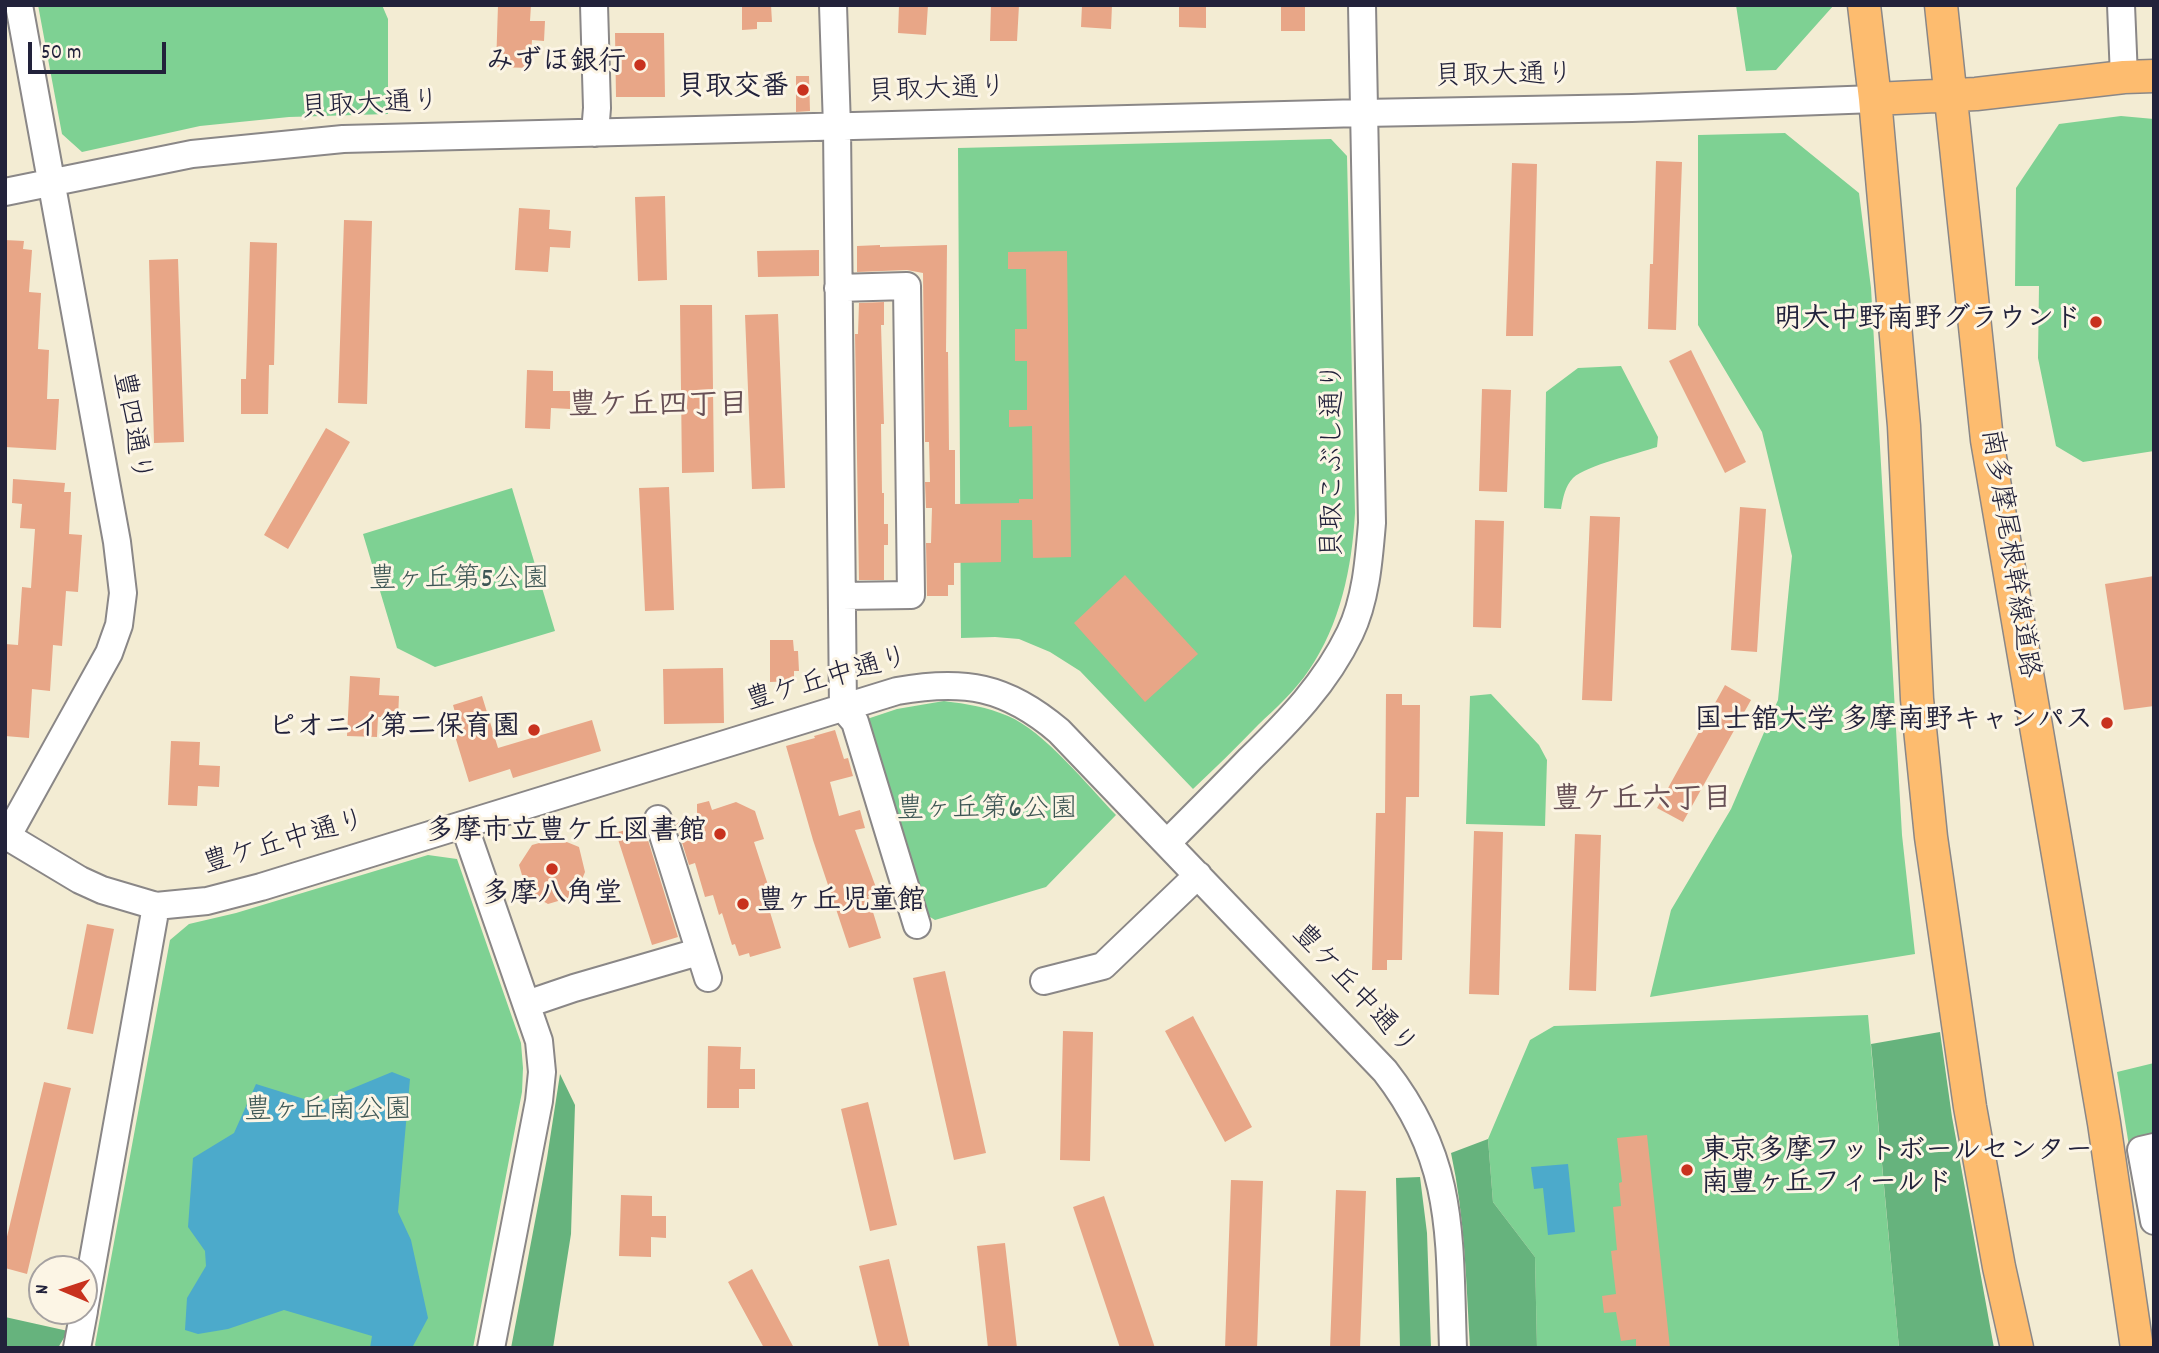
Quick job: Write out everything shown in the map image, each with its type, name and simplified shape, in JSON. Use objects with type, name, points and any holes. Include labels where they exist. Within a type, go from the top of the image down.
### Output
[{"type":"main road","points":[[1864,5],[1904,426],[1917,699],[1931,836],[1970,1107],[1999,1267],[2017,1348]]},
{"type":"main road","name":"南多摩尾根幹線道路","points":[[1941,5],[1987,440],[2104,1123],[2137,1348]]},
{"type":"main road","points":[[1875,99],[1950,96],[2139,77]]},
{"type":"street","name":"豊四通り","points":[[6,836],[110,653],[119,625],[123,593],[103,459],[19,5]]},
{"type":"street","points":[[594,5],[597,108],[595,133]]},
{"type":"street","points":[[833,5],[837,127],[843,708],[855,722],[917,925]]},
{"type":"street","name":"貝取こぶし通り","points":[[1167,843],[1295,715],[1316,689],[1351,631],[1361,598],[1367,572],[1372,523],[1362,5]]},
{"type":"street","points":[[2121,5],[2139,77]]},
{"type":"street","name":"貝取大通り","points":[[5,192],[192,154],[357,138],[1632,108],[1875,99]]},
{"type":"street","points":[[838,288],[907,286],[911,595],[842,596]]},
{"type":"street","name":"豊ケ丘中通り","points":[[6,836],[91,885],[156,906],[198,903],[237,894],[897,691],[950,684],[1002,695],[1021,703],[1059,731],[1385,1071],[1401,1091],[1415,1114],[1438,1168],[1445,1197],[1449,1226],[1453,1348]]},
{"type":"street","points":[[658,819],[708,978]]},
{"type":"street","points":[[464,825],[539,1041],[542,1072],[539,1101],[491,1348]]},
{"type":"street","points":[[1053,973],[1103,966],[1124,959],[1198,875]]},
{"type":"street","points":[[94,1255],[156,906]]},
{"type":"street","points":[[527,1004],[698,952]]},
{"type":"street","points":[[2154,1147],[2141,1150],[2154,1221]]},
{"type":"street","points":[[77,1348],[81,1325]]},
{"type":"green space","points":[[38,5],[382,5],[388,19],[388,114],[289,117],[200,126],[82,152],[62,134]]},
{"type":"green space","points":[[1736,5],[1834,5],[1776,70],[1746,71]]},
{"type":"green space","name":"明大中野南野グラウンド","points":[[2121,116],[2154,119],[2154,451],[2083,462],[2056,446],[2038,358],[2039,286],[2015,286],[2016,188],[2059,124]]},
{"type":"green space","points":[[1785,133],[1859,193],[1871,288],[1902,835],[1915,954],[1650,997],[1671,910],[1731,809],[1778,700],[1792,556],[1762,432],[1698,325],[1698,135]]},
{"type":"green space","points":[[1331,139],[1347,156],[1355,513],[1347,575],[1329,634],[1304,678],[1193,789],[1080,671],[1050,652],[1019,639],[961,638],[958,148]]},
{"type":"green space","points":[[1621,366],[1658,437],[1657,447],[1600,464],[1580,473],[1568,485],[1561,509],[1544,508],[1546,392],[1578,368]]},
{"type":"green space","name":"豊ヶ丘第5公園","points":[[512,488],[555,631],[435,667],[397,648],[363,534]]},
{"type":"green space","points":[[1491,694],[1539,745],[1547,760],[1545,826],[1466,824],[1470,696]]},
{"type":"green space","name":"豊ヶ丘第6公園","points":[[944,701],[992,710],[1022,723],[1051,747],[1116,815],[1046,887],[935,920],[925,914],[864,720],[897,709]]},
{"type":"green space","name":"豊ヶ丘南公園","points":[[428,855],[457,859],[521,1043],[522,1092],[473,1348],[97,1348],[95,1345],[170,940],[189,924],[236,913]]},
{"type":"green space","name":"東京多摩フットボールセンター 南豊ヶ丘フィールド","points":[[1868,1015],[1899,1348],[1537,1348],[1535,1257],[1493,1202],[1488,1139],[1530,1040],[1554,1026]]},
{"type":"green space","points":[[1940,1032],[1952,1117],[1994,1348],[1899,1348],[1871,1044]]},
{"type":"green space","points":[[2154,1063],[2154,1142],[2129,1146],[2117,1072]]},
{"type":"green space","points":[[560,1074],[575,1105],[571,1234],[553,1348],[511,1348],[547,1158]]},
{"type":"green space","points":[[1488,1139],[1493,1202],[1535,1257],[1537,1348],[1470,1348],[1462,1225],[1451,1153]]},
{"type":"green space","points":[[1420,1177],[1427,1233],[1431,1348],[1400,1348],[1396,1178]]},
{"type":"green space","points":[[5,1317],[28,1322],[28,1325],[68,1331],[58,1348],[5,1347]]},
{"type":"water","points":[[392,1072],[410,1079],[398,1212],[411,1240],[428,1318],[412,1348],[370,1348],[372,1336],[284,1310],[228,1329],[198,1334],[185,1330],[187,1298],[206,1266],[205,1251],[188,1227],[193,1158],[234,1133],[256,1084],[317,1103]]},
{"type":"water","points":[[1568,1164],[1575,1232],[1548,1235],[1543,1188],[1534,1189],[1531,1167]]},
{"type":"building","points":[[498,5],[531,5],[530,21],[545,21],[544,41],[532,40],[530,68],[496,67]]},
{"type":"building","points":[[742,5],[771,5],[772,22],[757,22],[757,29],[742,30]]},
{"type":"building","points":[[899,5],[928,5],[926,35],[898,33]]},
{"type":"building","points":[[991,5],[1019,5],[1017,41],[990,41]]},
{"type":"building","points":[[1082,5],[1112,5],[1111,29],[1081,27]]},
{"type":"building","points":[[1179,5],[1206,5],[1206,28],[1179,27]]},
{"type":"building","points":[[1281,5],[1305,5],[1305,31],[1281,31]]},
{"type":"building","name":"みずほ銀行","points":[[615,33],[664,33],[665,97],[616,97]]},
{"type":"building","name":"貝取交番","points":[[796,76],[809,76],[810,111],[796,112]]},
{"type":"building","points":[[1656,161],[1682,162],[1676,330],[1648,329]]},
{"type":"building","points":[[1512,163],[1537,164],[1533,336],[1506,336]]},
{"type":"building","points":[[665,196],[667,280],[638,281],[635,197]]},
{"type":"building","points":[[519,208],[550,210],[549,229],[571,231],[570,248],[550,247],[548,272],[515,270]]},
{"type":"building","points":[[344,220],[372,221],[367,404],[338,403]]},
{"type":"building","points":[[5,240],[24,241],[23,249],[32,250],[29,292],[41,293],[38,349],[49,350],[47,399],[59,399],[56,450],[5,447]]},
{"type":"building","points":[[250,242],[277,243],[274,365],[269,365],[268,414],[241,414],[241,379],[246,379]]},
{"type":"building","points":[[947,245],[949,450],[955,450],[955,504],[1019,503],[1019,499],[1033,499],[1032,426],[1009,427],[1009,410],[1027,410],[1027,361],[1015,361],[1015,329],[1027,329],[1026,269],[1008,269],[1008,252],[1067,251],[1071,557],[1033,558],[1032,520],[1001,520],[1001,562],[954,563],[954,585],[948,585],[948,596],[927,596],[926,543],[931,543],[932,508],[926,508],[925,482],[930,482],[929,442],[925,442],[923,273],[907,270],[857,272],[857,246]]},
{"type":"building","points":[[819,250],[819,276],[758,277],[757,251]]},
{"type":"building","points":[[178,259],[184,442],[154,443],[149,260]]},
{"type":"building","points":[[884,302],[884,325],[881,325],[884,424],[881,424],[882,493],[884,524],[888,524],[888,545],[884,545],[884,580],[859,580],[855,334],[858,334],[859,303]]},
{"type":"building","points":[[680,305],[712,305],[714,472],[682,473]]},
{"type":"building","points":[[778,314],[785,488],[752,489],[745,315]]},
{"type":"building","points":[[1691,350],[1746,462],[1725,473],[1669,361]]},
{"type":"building","points":[[527,370],[553,371],[553,391],[570,391],[570,409],[551,408],[550,429],[525,428]]},
{"type":"building","points":[[1482,389],[1511,390],[1507,492],[1479,491]]},
{"type":"building","points":[[326,428],[350,442],[288,549],[264,535]]},
{"type":"building","points":[[13,479],[65,483],[64,492],[71,492],[69,534],[82,535],[78,592],[66,591],[62,646],[53,645],[50,691],[32,689],[29,738],[5,736],[5,644],[18,645],[22,587],[31,588],[35,529],[20,528],[22,504],[12,503]]},
{"type":"building","points":[[669,487],[674,610],[645,611],[639,488]]},
{"type":"building","points":[[1740,507],[1766,509],[1757,652],[1731,650]]},
{"type":"building","points":[[1590,516],[1620,517],[1612,701],[1582,700]]},
{"type":"building","points":[[1475,520],[1504,521],[1501,628],[1473,627]]},
{"type":"building","points":[[1125,575],[1198,654],[1145,702],[1074,623]]},
{"type":"building","points":[[2154,576],[2154,706],[2124,710],[2105,584]]},
{"type":"building","points":[[770,640],[793,640],[794,651],[798,651],[799,671],[794,671],[794,681],[770,682]]},
{"type":"building","points":[[723,668],[724,723],[664,724],[663,669]]},
{"type":"building","points":[[350,676],[380,678],[379,695],[399,696],[398,718],[378,717],[377,737],[347,736]]},
{"type":"building","points":[[1725,685],[1751,700],[1683,822],[1657,808]]},
{"type":"building","points":[[1386,694],[1402,694],[1402,705],[1420,705],[1419,797],[1406,797],[1402,960],[1387,960],[1387,970],[1372,970],[1376,813],[1385,813]]},
{"type":"building","points":[[482,696],[498,748],[592,720],[601,751],[513,778],[510,769],[469,782],[455,736],[461,734],[453,705]]},
{"type":"building","points":[[835,730],[844,759],[848,758],[853,776],[830,782],[839,816],[860,810],[865,828],[855,830],[878,893],[868,896],[881,938],[849,948],[813,840],[786,746]]},
{"type":"building","points":[[171,741],[200,742],[199,765],[220,766],[219,787],[198,786],[197,806],[168,805]]},
{"type":"building","points":[[709,801],[712,810],[736,802],[755,811],[764,839],[754,842],[768,885],[762,886],[781,948],[750,957],[749,953],[739,956],[735,944],[732,945],[722,913],[719,915],[713,895],[705,897],[695,863],[689,865],[676,823],[697,817],[697,804]]},
{"type":"building","points":[[643,824],[678,937],[652,945],[616,833]]},
{"type":"building","points":[[1474,831],[1503,832],[1499,995],[1469,994]]},
{"type":"building","points":[[1575,834],[1601,835],[1596,991],[1569,990]]},
{"type":"building","name":"多摩八角堂","points":[[557,838],[579,847],[585,872],[575,896],[548,904],[527,892],[519,865],[532,845]]},
{"type":"building","points":[[87,924],[114,929],[93,1034],[67,1029]]},
{"type":"building","points":[[945,971],[986,1153],[954,1160],[913,978]]},
{"type":"building","points":[[1193,1016],[1252,1127],[1225,1142],[1165,1031]]},
{"type":"building","points":[[1063,1031],[1093,1032],[1090,1161],[1060,1160]]},
{"type":"building","points":[[708,1046],[741,1047],[740,1069],[755,1069],[755,1089],[739,1089],[739,1108],[707,1108]]},
{"type":"building","points":[[44,1082],[71,1088],[31,1255],[28,1255],[27,1274],[5,1268],[5,1245]]},
{"type":"building","points":[[868,1102],[897,1225],[870,1231],[841,1109]]},
{"type":"building","points":[[1647,1135],[1670,1348],[1636,1348],[1636,1339],[1621,1341],[1616,1312],[1604,1313],[1602,1296],[1616,1294],[1611,1251],[1617,1250],[1613,1207],[1621,1206],[1619,1183],[1622,1182],[1617,1138]]},
{"type":"building","points":[[1231,1180],[1263,1181],[1257,1348],[1225,1348]]},
{"type":"building","points":[[1336,1190],[1366,1191],[1360,1348],[1330,1348]]},
{"type":"building","points":[[621,1195],[652,1196],[652,1216],[666,1216],[666,1238],[651,1237],[651,1257],[619,1256]]},
{"type":"building","points":[[1104,1196],[1155,1348],[1120,1348],[1073,1207]]},
{"type":"building","points":[[1005,1243],[1017,1348],[988,1348],[977,1246]]},
{"type":"building","points":[[889,1259],[910,1348],[879,1348],[859,1266]]},
{"type":"building","points":[[752,1269],[794,1348],[764,1348],[728,1282]]},
{"type":"place","name":"みずほ銀行","points":[[640,65]]},
{"type":"place","name":"貝取交番","points":[[803,90]]},
{"type":"place","name":"明大中野南野グラウンド","points":[[2096,322]]},
{"type":"place","name":"国士舘大学 多摩南野キャンパス","points":[[2107,723]]},
{"type":"place","name":"ピオニイ第二保育園","points":[[534,730]]},
{"type":"place","name":"多摩市立豊ケ丘図書館","points":[[720,834]]},
{"type":"place","name":"多摩八角堂","points":[[552,869]]},
{"type":"place","name":"豊ヶ丘児童館","points":[[743,904]]},
{"type":"place","name":"東京多摩フットボールセンター 南豊ヶ丘フィールド","points":[[1687,1170]]},
{"type":"district","name":"豊ケ丘四丁目","points":[[658,409]]},
{"type":"district","name":"豊ケ丘六丁目","points":[[1642,803]]}]
